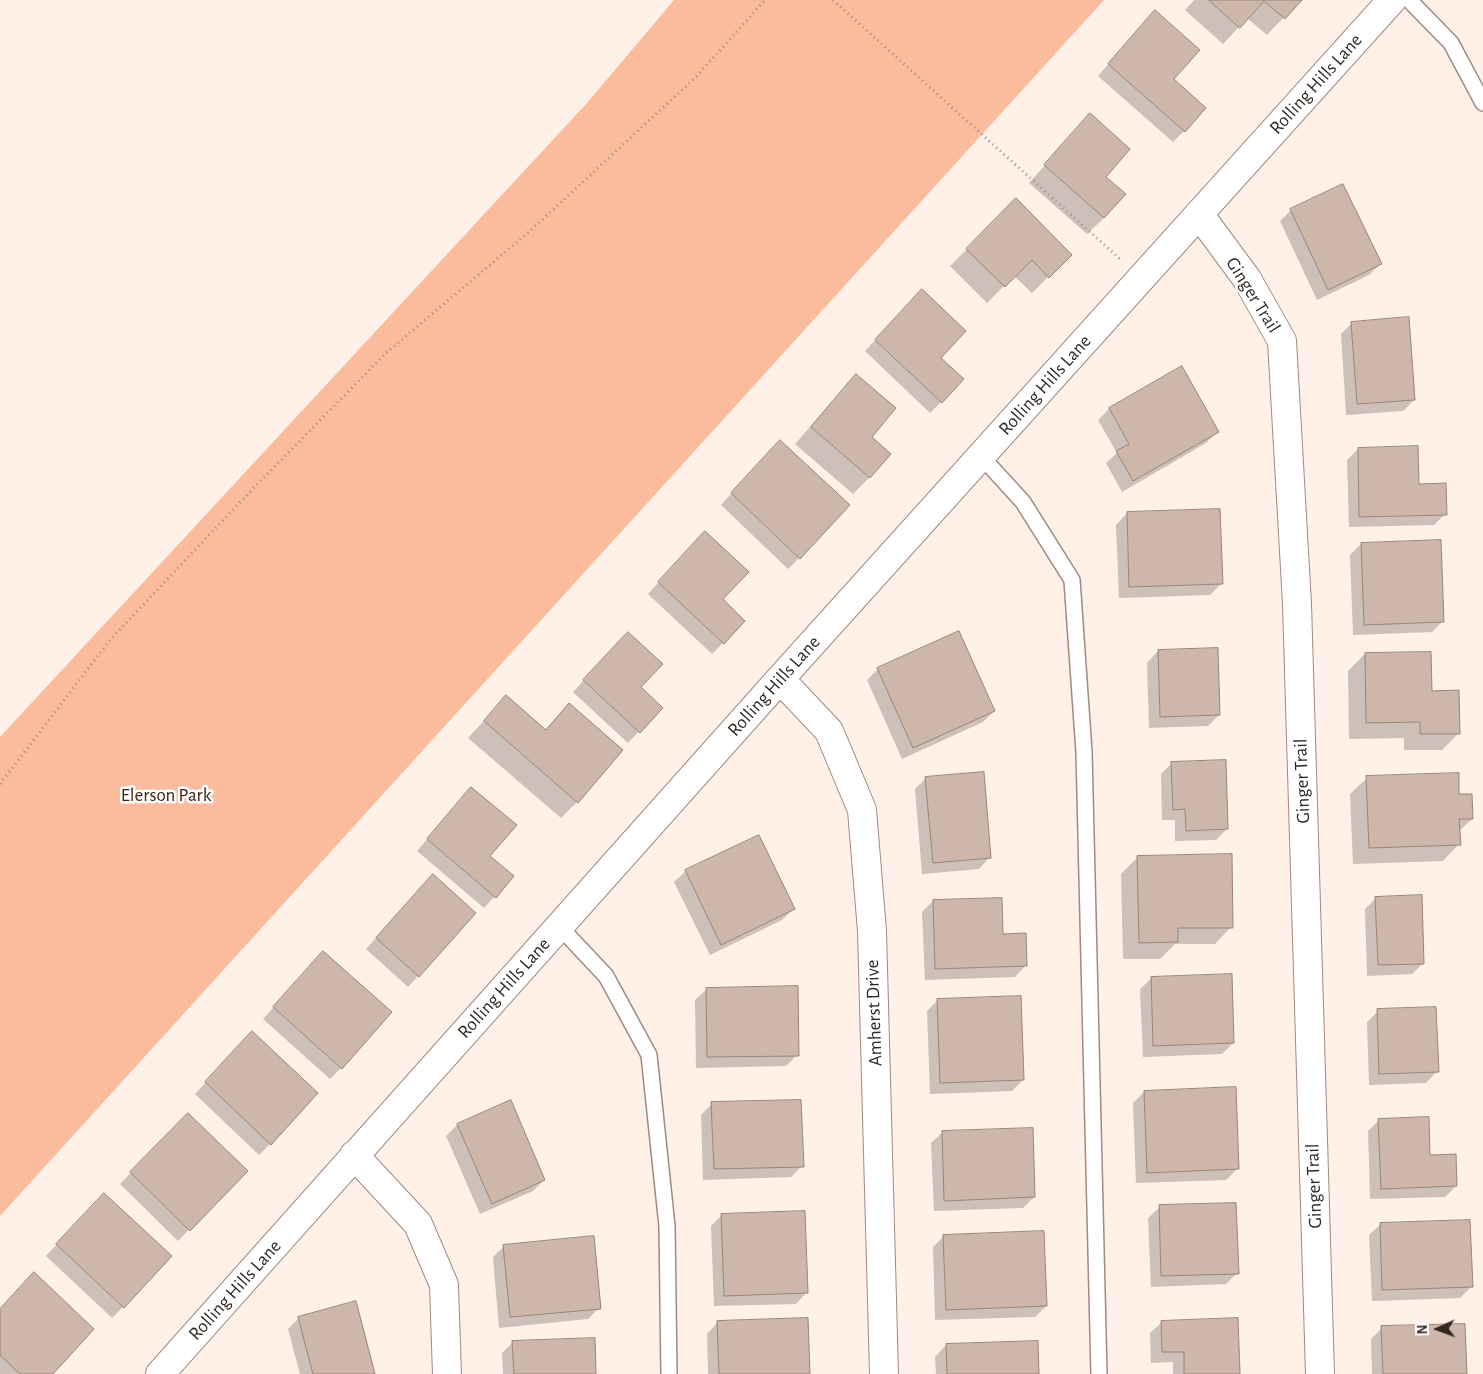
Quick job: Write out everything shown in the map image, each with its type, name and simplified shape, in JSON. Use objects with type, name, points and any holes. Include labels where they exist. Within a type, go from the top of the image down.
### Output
[{"type":"street","name":"Rolling Hills Lane","points":[[160,1374],[780,679],[1392,0]]},
{"type":"street","name":"Ginger Trail","points":[[1199,214],[1247,279],[1282,341],[1297,614],[1320,1374]]},
{"type":"street","name":"Amherst Drive","points":[[780,679],[829,730],[862,810],[872,931],[884,1374]]},
{"type":"street","points":[[354,1155],[418,1224],[444,1285],[448,1374]]},
{"type":"lane","points":[[1409,0],[1451,43],[1483,103]]},
{"type":"lane","points":[[981,456],[1024,502],[1072,580],[1084,752],[1099,1374]]},
{"type":"lane","points":[[559,926],[606,976],[649,1055],[667,1226],[669,1374]]},
{"type":"path","points":[[0,784],[110,640],[248,494],[386,353],[530,231],[697,76],[765,0]]},
{"type":"path","points":[[833,0],[1141,278]]},
{"type":"green space","name":"Elerson Park","points":[[674,0],[1104,0],[0,1216],[0,737],[587,103]]},
{"type":"building","points":[[1209,0],[1302,0],[1285,19],[1264,1],[1240,28]]},
{"type":"building","points":[[1155,10],[1200,50],[1174,79],[1206,108],[1185,132],[1108,64]]},
{"type":"building","points":[[1090,113],[1130,149],[1106,177],[1126,194],[1104,218],[1044,165]]},
{"type":"building","points":[[1343,184],[1382,264],[1328,290],[1290,209]]},
{"type":"building","points":[[1016,198],[1072,255],[1049,278],[1032,260],[1005,287],[966,249]]},
{"type":"building","points":[[922,289],[966,331],[941,358],[964,379],[942,403],[875,340]]},
{"type":"building","points":[[1409,317],[1415,400],[1357,404],[1351,322]]},
{"type":"building","points":[[1182,366],[1219,432],[1133,481],[1116,451],[1129,444],[1109,408]]},
{"type":"building","points":[[856,374],[896,408],[872,437],[891,454],[870,478],[811,427]]},
{"type":"building","points":[[780,440],[850,505],[800,559],[731,493]]},
{"type":"building","points":[[1418,446],[1419,484],[1446,483],[1447,515],[1359,517],[1358,448]]},
{"type":"building","points":[[1220,509],[1223,584],[1129,587],[1127,512]]},
{"type":"building","points":[[705,531],[749,572],[723,599],[745,621],[724,644],[658,582]]},
{"type":"building","points":[[1441,540],[1444,622],[1364,625],[1361,543]]},
{"type":"building","points":[[959,631],[995,711],[913,748],[877,668]]},
{"type":"building","points":[[628,632],[663,664],[641,687],[663,708],[640,733],[583,680]]},
{"type":"building","points":[[1218,648],[1220,715],[1160,717],[1158,650]]},
{"type":"building","points":[[1431,652],[1432,691],[1459,690],[1460,734],[1420,734],[1420,722],[1366,723],[1365,653]]},
{"type":"building","points":[[506,695],[546,730],[569,703],[623,750],[578,803],[484,721]]},
{"type":"building","points":[[1226,760],[1228,829],[1186,831],[1185,809],[1173,810],[1171,762]]},
{"type":"building","points":[[984,772],[991,858],[933,863],[925,777]]},
{"type":"building","points":[[1459,773],[1459,794],[1472,794],[1473,819],[1459,819],[1461,845],[1369,848],[1366,776]]},
{"type":"building","points":[[471,787],[517,825],[490,856],[514,876],[496,898],[427,839]]},
{"type":"building","points":[[759,835],[795,909],[721,945],[685,870]]},
{"type":"building","points":[[1232,854],[1233,928],[1178,928],[1178,942],[1139,943],[1137,856]]},
{"type":"building","points":[[433,874],[476,913],[419,977],[376,938]]},
{"type":"building","points":[[1422,895],[1424,964],[1378,965],[1375,897]]},
{"type":"building","points":[[1002,898],[1003,934],[1026,933],[1027,966],[935,969],[933,900]]},
{"type":"building","points":[[323,951],[392,1012],[342,1069],[273,1007]]},
{"type":"building","points":[[1232,974],[1234,1043],[1153,1046],[1151,977]]},
{"type":"building","points":[[798,986],[799,1056],[707,1057],[706,988]]},
{"type":"building","points":[[1021,996],[1024,1080],[940,1083],[937,999]]},
{"type":"building","points":[[1436,1007],[1439,1072],[1379,1074],[1377,1009]]},
{"type":"building","points":[[252,1031],[318,1093],[271,1145],[205,1082]]},
{"type":"building","points":[[1236,1087],[1239,1169],[1147,1173],[1144,1091]]},
{"type":"building","points":[[511,1100],[545,1180],[492,1204],[457,1124]]},
{"type":"building","points":[[801,1100],[804,1167],[714,1169],[711,1102]]},
{"type":"building","points":[[188,1113],[248,1171],[190,1231],[130,1172]]},
{"type":"building","points":[[1429,1117],[1430,1155],[1456,1154],[1457,1186],[1381,1189],[1378,1119]]},
{"type":"building","points":[[1033,1128],[1035,1197],[944,1201],[942,1131]]},
{"type":"building","points":[[104,1193],[172,1256],[124,1308],[56,1244]]},
{"type":"building","points":[[1236,1203],[1239,1274],[1161,1276],[1159,1205]]},
{"type":"building","points":[[805,1211],[808,1293],[724,1296],[721,1214]]},
{"type":"building","points":[[1470,1220],[1473,1287],[1382,1290],[1380,1223]]},
{"type":"building","points":[[1044,1231],[1047,1306],[946,1310],[943,1235]]},
{"type":"building","points":[[594,1236],[601,1309],[510,1317],[503,1245]]},
{"type":"building","points":[[34,1272],[94,1329],[53,1374],[20,1374],[0,1355],[0,1309]]},
{"type":"building","points":[[356,1301],[375,1374],[313,1374],[298,1317]]},
{"type":"building","points":[[808,1318],[810,1374],[719,1374],[717,1321]]},
{"type":"building","points":[[1238,1318],[1240,1374],[1184,1374],[1184,1352],[1162,1352],[1161,1321]]},
{"type":"building","points":[[1465,1324],[1467,1374],[1383,1374],[1381,1326]]},
{"type":"building","points":[[595,1338],[596,1374],[514,1374],[512,1341]]},
{"type":"building","points":[[1038,1341],[1039,1374],[947,1374],[946,1344]]}]
